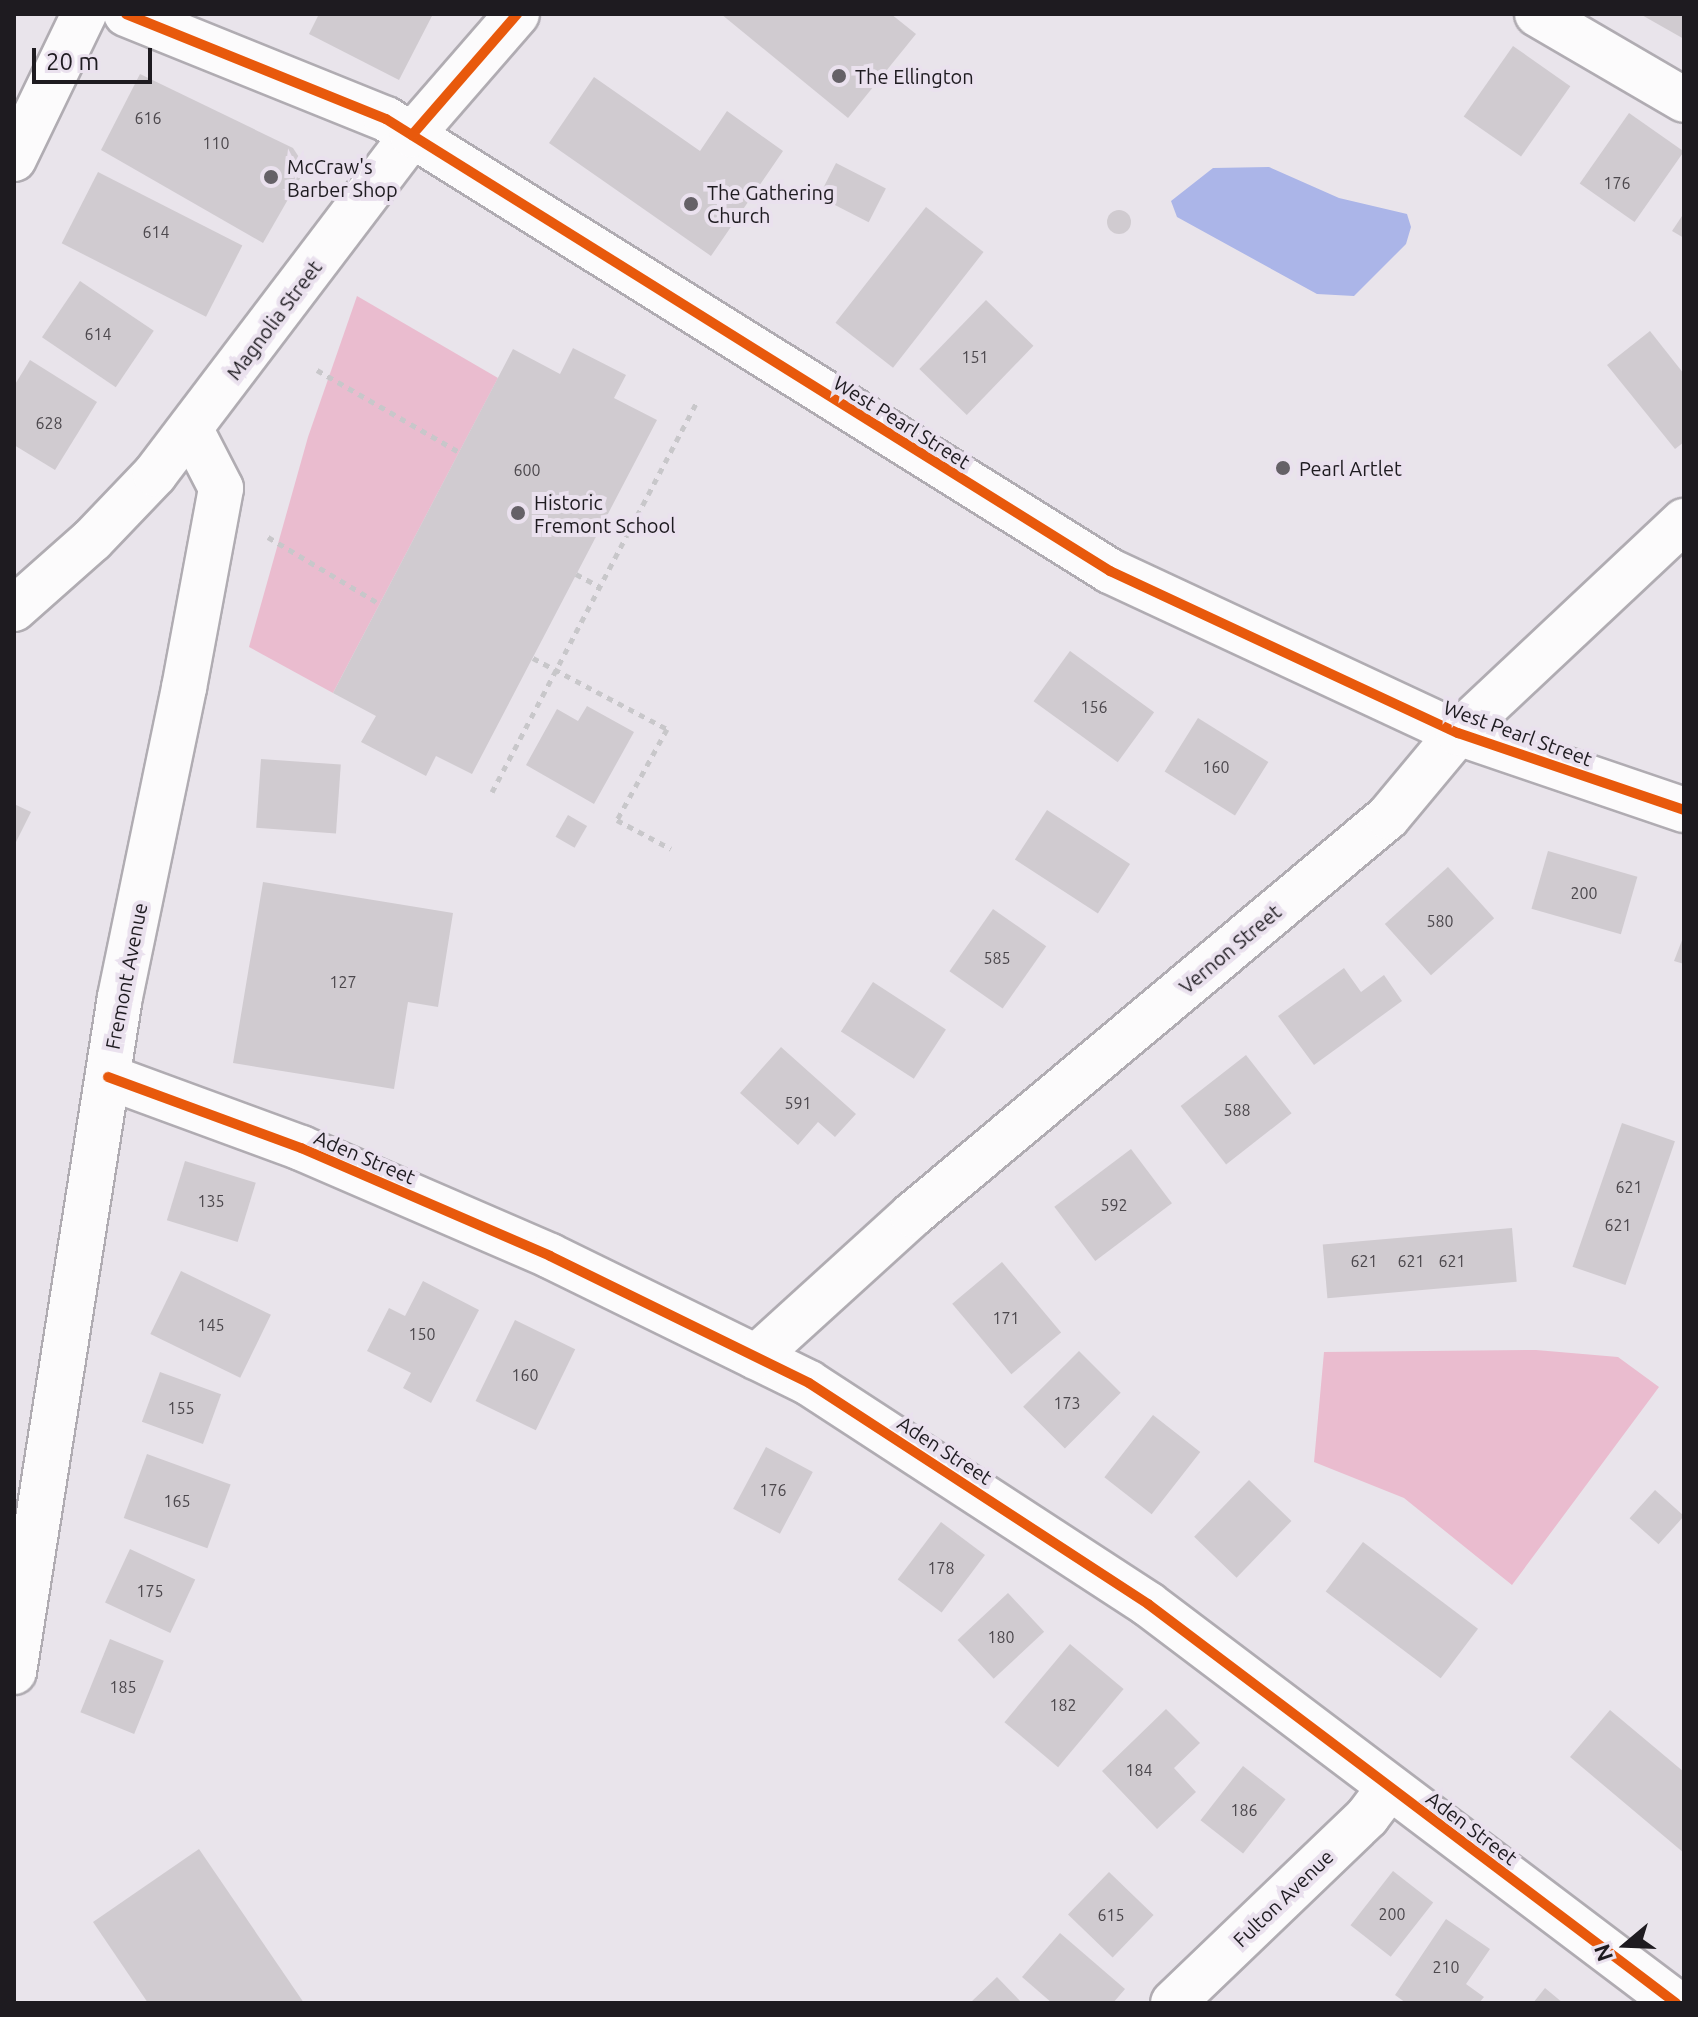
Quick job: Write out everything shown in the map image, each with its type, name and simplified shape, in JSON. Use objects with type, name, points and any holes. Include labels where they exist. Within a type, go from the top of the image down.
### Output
[{"type":"street","points":[[14,159],[84,14]]},
{"type":"street","name":"West Pearl Street","points":[[126,14],[386,119],[1110,571],[1458,733],[1684,810]]},
{"type":"street","name":"Magnolia Street","points":[[14,609],[92,540],[191,430],[412,135],[517,14]]},
{"type":"street","points":[[1537,14],[1684,100]]},
{"type":"street","name":"Fremont Avenue","points":[[14,1672],[120,997],[181,704],[221,488],[191,430]]},
{"type":"street","name":"Vernon Street","points":[[756,1357],[912,1215],[1388,817],[1458,733],[1684,521]]},
{"type":"street","name":"Aden Street","points":[[108,1077],[301,1148],[550,1256],[809,1383],[1148,1604],[1676,2003]]},
{"type":"street","name":"Fulton Avenue","points":[[1173,2003],[1367,1817],[1389,1788]]},
{"type":"path","points":[[317,370],[459,452]]},
{"type":"path","points":[[492,792],[697,401]]},
{"type":"path","points":[[268,537],[380,604]]},
{"type":"path","points":[[576,574],[600,587]]},
{"type":"path","points":[[533,658],[557,668],[667,729],[617,820],[671,849]]},
{"type":"shaded area","points":[[357,296],[498,378],[333,693],[249,647],[308,437]]},
{"type":"shaded area","points":[[1536,1350],[1618,1357],[1659,1387],[1512,1585],[1404,1498],[1314,1462],[1324,1352]]},
{"type":"water","points":[[1269,167],[1339,198],[1407,214],[1411,227],[1406,244],[1354,296],[1317,294],[1177,217],[1171,201],[1213,168]]},
{"type":"building","points":[[319,14],[433,14],[399,80],[309,34]]},
{"type":"building","name":"The Ellington","points":[[721,14],[891,14],[916,34],[848,118]]},
{"type":"building","points":[[1640,14],[1684,14],[1684,39]]},
{"type":"building","points":[[1513,46],[1570,86],[1521,157],[1464,116]]},
{"type":"building","points":[[140,74],[293,148],[306,168],[263,243],[101,150]]},
{"type":"building","name":"The Gathering Church","points":[[594,77],[700,151],[727,111],[783,151],[711,256],[549,143]]},
{"type":"building","points":[[1629,113],[1684,151],[1635,222],[1580,183]]},
{"type":"building","points":[[836,163],[886,188],[869,222],[819,197]]},
{"type":"building","points":[[98,172],[242,246],[206,317],[62,243]]},
{"type":"building","points":[[926,207],[984,252],[893,368],[835,323]]},
{"type":"building","points":[[1119,210],[1127,214],[1131,222],[1127,230],[1119,234],[1111,230],[1107,222],[1111,214]]},
{"type":"building","points":[[1684,213],[1684,238],[1672,231]]},
{"type":"building","points":[[80,281],[154,331],[116,387],[42,337]]},
{"type":"building","points":[[986,300],[1033,346],[967,415],[919,369]]},
{"type":"building","points":[[1650,331],[1684,374],[1684,442],[1675,449],[1607,365]]},
{"type":"building","name":"Historic Fremont School","points":[[573,348],[626,375],[614,398],[657,420],[472,774],[436,756],[426,776],[361,742],[376,716],[333,693],[513,349],[560,374]]},
{"type":"building","points":[[30,360],[97,402],[55,470],[14,445],[14,386]]},
{"type":"building","points":[[1070,651],[1154,712],[1118,762],[1034,701]]},
{"type":"building","points":[[587,706],[634,732],[594,804],[526,765],[557,709],[578,721]]},
{"type":"building","points":[[1198,718],[1268,762],[1235,815],[1165,771]]},
{"type":"building","points":[[261,759],[341,765],[336,833],[256,828]]},
{"type":"building","points":[[14,804],[31,812],[14,846]]},
{"type":"building","points":[[1047,810],[1130,864],[1098,913],[1015,859]]},
{"type":"building","points":[[568,815],[587,826],[575,848],[556,837]]},
{"type":"building","points":[[1548,851],[1637,877],[1621,934],[1531,909]]},
{"type":"building","points":[[1448,867],[1494,918],[1431,975],[1385,924]]},
{"type":"building","points":[[263,882],[453,913],[438,1007],[408,1002],[394,1089],[233,1063]]},
{"type":"building","points":[[993,909],[1046,946],[1003,1009],[949,971]]},
{"type":"building","points":[[1684,935],[1684,964],[1674,961]]},
{"type":"building","points":[[1344,968],[1361,992],[1384,975],[1402,1001],[1314,1065],[1278,1016]]},
{"type":"building","points":[[873,982],[946,1029],[914,1079],[841,1031]]},
{"type":"building","points":[[781,1047],[856,1114],[835,1137],[818,1122],[798,1145],[740,1093]]},
{"type":"building","points":[[1246,1055],[1292,1113],[1226,1164],[1181,1106]]},
{"type":"building","points":[[1622,1123],[1675,1141],[1625,1285],[1573,1267]]},
{"type":"building","points":[[1131,1149],[1172,1203],[1095,1261],[1054,1207]]},
{"type":"building","points":[[185,1161],[256,1183],[238,1242],[167,1220]]},
{"type":"building","points":[[1512,1228],[1517,1282],[1327,1298],[1323,1245]]},
{"type":"building","points":[[1002,1262],[1061,1332],[1011,1374],[952,1304]]},
{"type":"building","points":[[181,1271],[271,1315],[240,1378],[150,1334]]},
{"type":"building","points":[[423,1281],[479,1310],[431,1403],[403,1388],[411,1373],[367,1351],[389,1308],[405,1316]]},
{"type":"building","points":[[515,1320],[575,1349],[536,1430],[476,1401]]},
{"type":"building","points":[[1079,1351],[1121,1393],[1065,1449],[1023,1407]]},
{"type":"building","points":[[160,1372],[221,1394],[203,1444],[142,1422]]},
{"type":"building","points":[[1153,1415],[1200,1452],[1152,1514],[1104,1477]]},
{"type":"building","points":[[766,1447],[813,1472],[780,1534],[733,1509]]},
{"type":"building","points":[[147,1454],[231,1484],[207,1548],[124,1518]]},
{"type":"building","points":[[1249,1480],[1291,1521],[1237,1578],[1194,1537]]},
{"type":"building","points":[[1655,1490],[1684,1516],[1659,1544],[1630,1518]]},
{"type":"building","points":[[941,1522],[985,1555],[942,1613],[898,1580]]},
{"type":"building","points":[[1363,1542],[1478,1629],[1441,1678],[1326,1592]]},
{"type":"building","points":[[130,1549],[195,1579],[170,1633],[105,1602]]},
{"type":"building","points":[[1008,1593],[1044,1632],[994,1679],[958,1640]]},
{"type":"building","points":[[110,1639],[164,1661],[134,1734],[80,1712]]},
{"type":"building","points":[[1070,1644],[1124,1689],[1058,1767],[1004,1722]]},
{"type":"building","points":[[1166,1709],[1200,1743],[1174,1768],[1196,1792],[1157,1829],[1102,1771]]},
{"type":"building","points":[[1610,1710],[1684,1772],[1684,1853],[1570,1757]]},
{"type":"building","points":[[1243,1766],[1286,1799],[1243,1854],[1201,1820]]},
{"type":"building","points":[[199,1849],[304,2003],[148,2003],[93,1922]]},
{"type":"building","points":[[1393,1871],[1433,1902],[1391,1957],[1351,1925]]},
{"type":"building","points":[[1109,1872],[1154,1915],[1113,1958],[1068,1914]]},
{"type":"building","points":[[1446,1919],[1490,1949],[1466,1984],[1484,1997],[1479,2003],[1406,2003],[1395,1995]]},
{"type":"building","points":[[1060,1933],[1125,1989],[1113,2003],[1052,2003],[1022,1977]]},
{"type":"building","points":[[997,1977],[1022,2003],[970,2003]]},
{"type":"building","points":[[1545,1988],[1563,2003],[1533,2003]]},
{"type":"cycle path","points":[[126,14],[386,119],[1110,571],[1458,733],[1684,810]]},
{"type":"cycle path","points":[[412,135],[517,14]]},
{"type":"cycle path","points":[[108,1077],[301,1148],[550,1256],[809,1383],[1148,1604],[1676,2003]]},
{"type":"place","name":"The Ellington","points":[[839,76]]},
{"type":"place","name":"McCraw's Barber Shop","points":[[271,177]]},
{"type":"place","name":"The Gathering Church","points":[[691,204]]},
{"type":"place","name":"Pearl Artlet","points":[[1283,468]]},
{"type":"place","name":"Historic Fremont School","points":[[518,513]]}]
